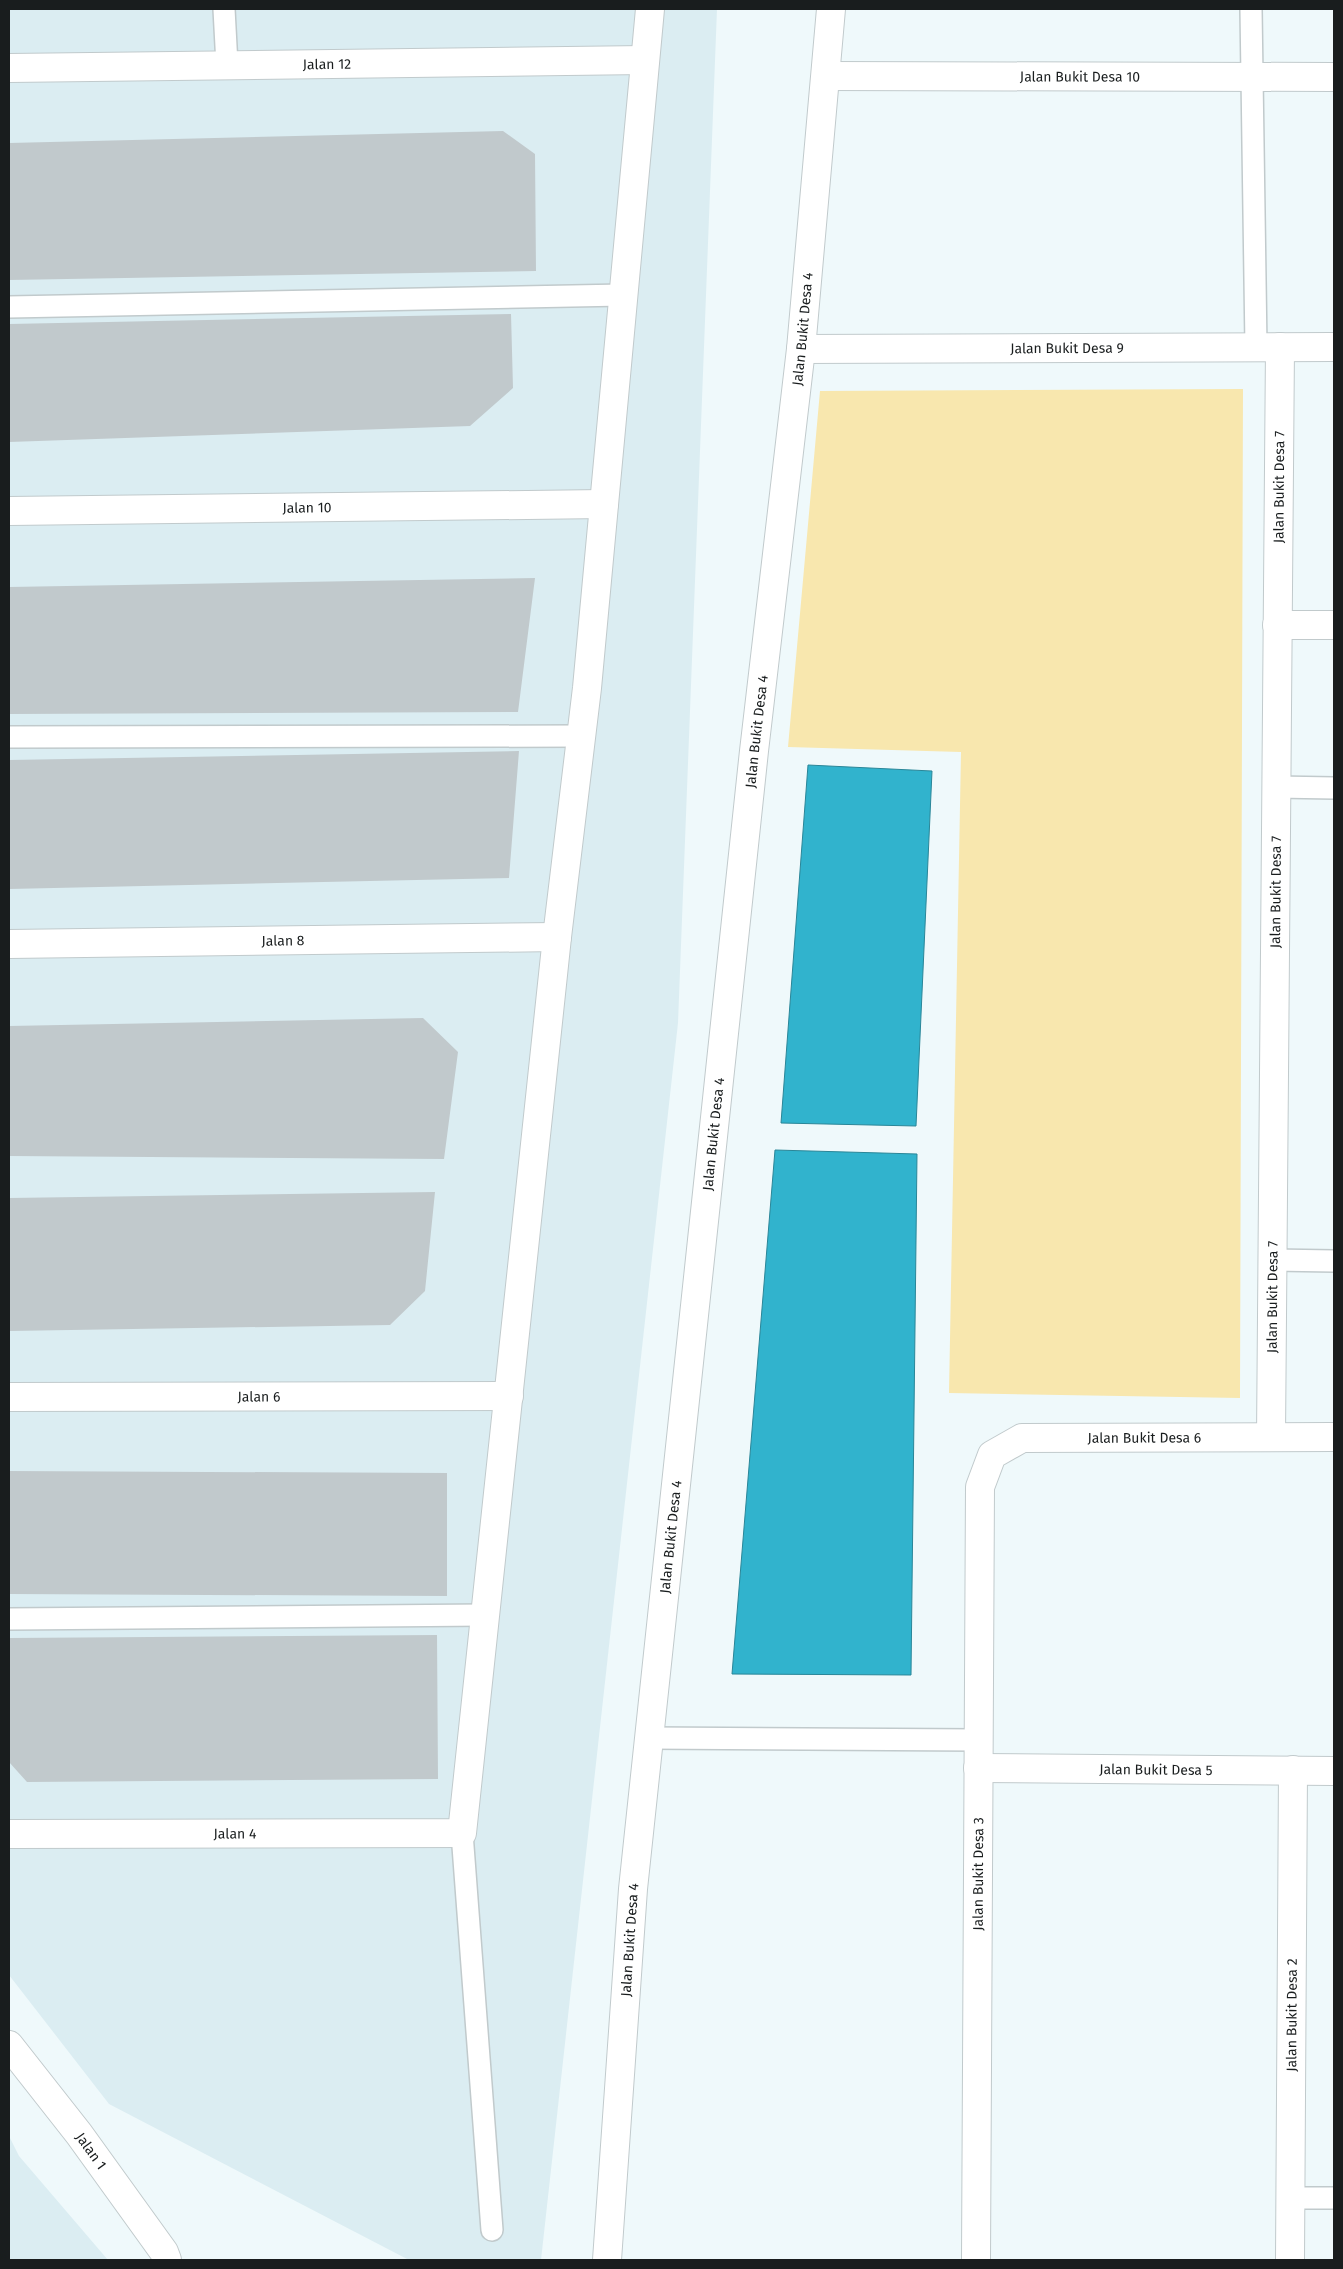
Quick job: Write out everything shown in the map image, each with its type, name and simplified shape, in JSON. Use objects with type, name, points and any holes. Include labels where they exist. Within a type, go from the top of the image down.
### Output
[{"type":"street","points":[[462,1833],[557,937],[582,736],[650,9]]},
{"type":"street","name":"Jalan Bukit Desa 4","points":[[607,2260],[632,1889],[753,761],[801,349],[831,9]]},
{"type":"street","name":"Jalan 12","points":[[9,68],[645,60]]},
{"type":"street","name":"Jalan Bukit Desa 10","points":[[826,76],[1334,77]]},
{"type":"street","name":"Jalan Bukit Desa 7","points":[[1268,348],[1278,625],[1271,1437]]},
{"type":"street","name":"Jalan Bukit Desa 9","points":[[801,349],[1334,348]]},
{"type":"street","name":"Jalan 10","points":[[9,511],[604,504]]},
{"type":"street","points":[[1278,625],[1334,624]]},
{"type":"street","name":"Jalan 8","points":[[9,944],[557,937]]},
{"type":"street","name":"Jalan 6","points":[[9,1397],[509,1396]]},
{"type":"street","name":"Jalan Bukit Desa 6","points":[[980,1488],[992,1455],[1022,1438],[1334,1437]]},
{"type":"street","name":"Jalan Bukit Desa 3","points":[[976,2260],[980,1488]]},
{"type":"street","name":"Jalan Bukit Desa 5","points":[[978,1768],[1334,1770]]},
{"type":"street","name":"Jalan Bukit Desa 2","points":[[1290,2260],[1293,1770]]},
{"type":"street","name":"Jalan 4","points":[[9,1834],[462,1833]]},
{"type":"street","name":"Jalan 1","points":[[9,2045],[79,2134],[164,2252],[167,2260]]},
{"type":"lane","points":[[224,9],[226,65]]},
{"type":"lane","points":[[1251,9],[1252,76],[1268,348]]},
{"type":"lane","points":[[9,307],[623,295]]},
{"type":"lane","points":[[9,737],[582,736]]},
{"type":"lane","points":[[1276,787],[1334,788]]},
{"type":"lane","points":[[1273,1260],[1334,1261]]},
{"type":"lane","points":[[9,1618],[486,1614]]},
{"type":"lane","points":[[649,1738],[978,1740]]},
{"type":"lane","points":[[462,1833],[492,2230]]},
{"type":"lane","points":[[1291,2198],[1334,2198]]},
{"type":"shaded area","points":[[9,9],[717,9],[678,1023],[541,2260],[409,2260],[109,2104],[9,1975]]},
{"type":"shaded area","points":[[1243,389],[1240,1398],[949,1393],[961,752],[788,747],[820,391]]},
{"type":"shaded area","points":[[9,2136],[19,2156],[108,2260],[9,2260]]},
{"type":"water","points":[[808,765],[932,771],[916,1126],[781,1123]]},
{"type":"water","points":[[775,1150],[917,1154],[911,1675],[732,1674]]},
{"type":"building","points":[[503,131],[535,154],[536,271],[9,280],[9,143]]},
{"type":"building","points":[[511,314],[513,388],[470,426],[9,442],[9,324]]},
{"type":"building","points":[[535,578],[518,712],[9,714],[9,587]]},
{"type":"building","points":[[519,751],[509,878],[9,889],[9,760]]},
{"type":"building","points":[[423,1018],[458,1052],[444,1159],[9,1156],[9,1026]]},
{"type":"building","points":[[435,1192],[425,1291],[390,1325],[9,1331],[9,1198]]},
{"type":"building","points":[[9,1471],[447,1473],[447,1596],[9,1594]]},
{"type":"building","points":[[437,1635],[438,1779],[27,1782],[9,1762],[9,1638]]}]
